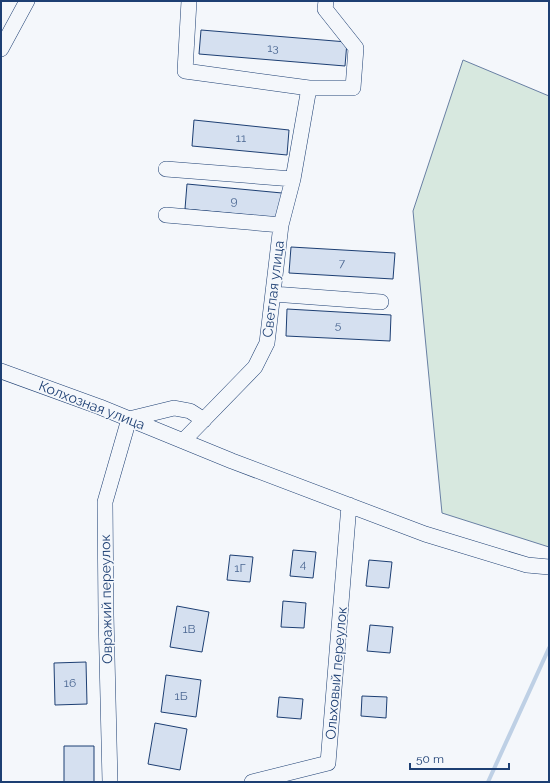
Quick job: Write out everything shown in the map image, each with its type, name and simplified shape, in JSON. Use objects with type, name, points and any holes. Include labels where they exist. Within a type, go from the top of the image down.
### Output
[{"type":"street","points":[[1,49],[27,1]]},
{"type":"street","points":[[189,1],[186,72],[308,88],[353,88],[356,48],[325,9],[326,1]]},
{"type":"street","name":"Светлая улица","points":[[183,441],[255,368],[267,344],[281,225],[293,179],[308,88]]},
{"type":"street","points":[[166,169],[293,179]]},
{"type":"street","points":[[166,215],[281,225]]},
{"type":"street","points":[[273,294],[381,302]]},
{"type":"street","name":"Колхозная улица","points":[[1,371],[425,534],[527,564],[549,568]]},
{"type":"street","points":[[129,419],[174,408],[190,411],[204,420]]},
{"type":"street","name":"Овражий переулок","points":[[110,782],[105,502],[129,419]]},
{"type":"street","name":"Ольховый переулок","points":[[252,782],[328,762],[349,505]]},
{"type":"shaded area","points":[[463,60],[549,96],[549,547],[442,513],[413,211]]},
{"type":"building","points":[[201,30],[347,42],[345,66],[199,54]]},
{"type":"building","points":[[194,120],[289,130],[287,155],[192,146]]},
{"type":"building","points":[[187,184],[282,193],[280,218],[185,209]]},
{"type":"building","points":[[291,247],[395,253],[393,279],[289,273]]},
{"type":"building","points":[[287,309],[391,315],[390,341],[286,336]]},
{"type":"building","points":[[293,550],[316,552],[313,578],[290,576]]},
{"type":"building","points":[[230,555],[253,557],[250,582],[227,580]]},
{"type":"building","points":[[369,560],[392,562],[389,588],[366,586]]},
{"type":"building","points":[[283,601],[306,603],[304,628],[281,627]]},
{"type":"building","points":[[177,606],[209,612],[202,652],[170,647]]},
{"type":"building","points":[[370,625],[393,627],[390,653],[367,651]]},
{"type":"building","points":[[86,662],[87,704],[55,705],[54,663]]},
{"type":"building","points":[[166,675],[201,680],[196,717],[161,712]]},
{"type":"building","points":[[362,696],[387,697],[386,718],[361,716]]},
{"type":"building","points":[[279,697],[303,699],[301,719],[277,717]]},
{"type":"building","points":[[155,723],[187,729],[180,770],[148,764]]},
{"type":"building","points":[[64,746],[94,746],[94,782],[64,782]]},
{"type":"waterway","points":[[488,782],[549,648]]}]
